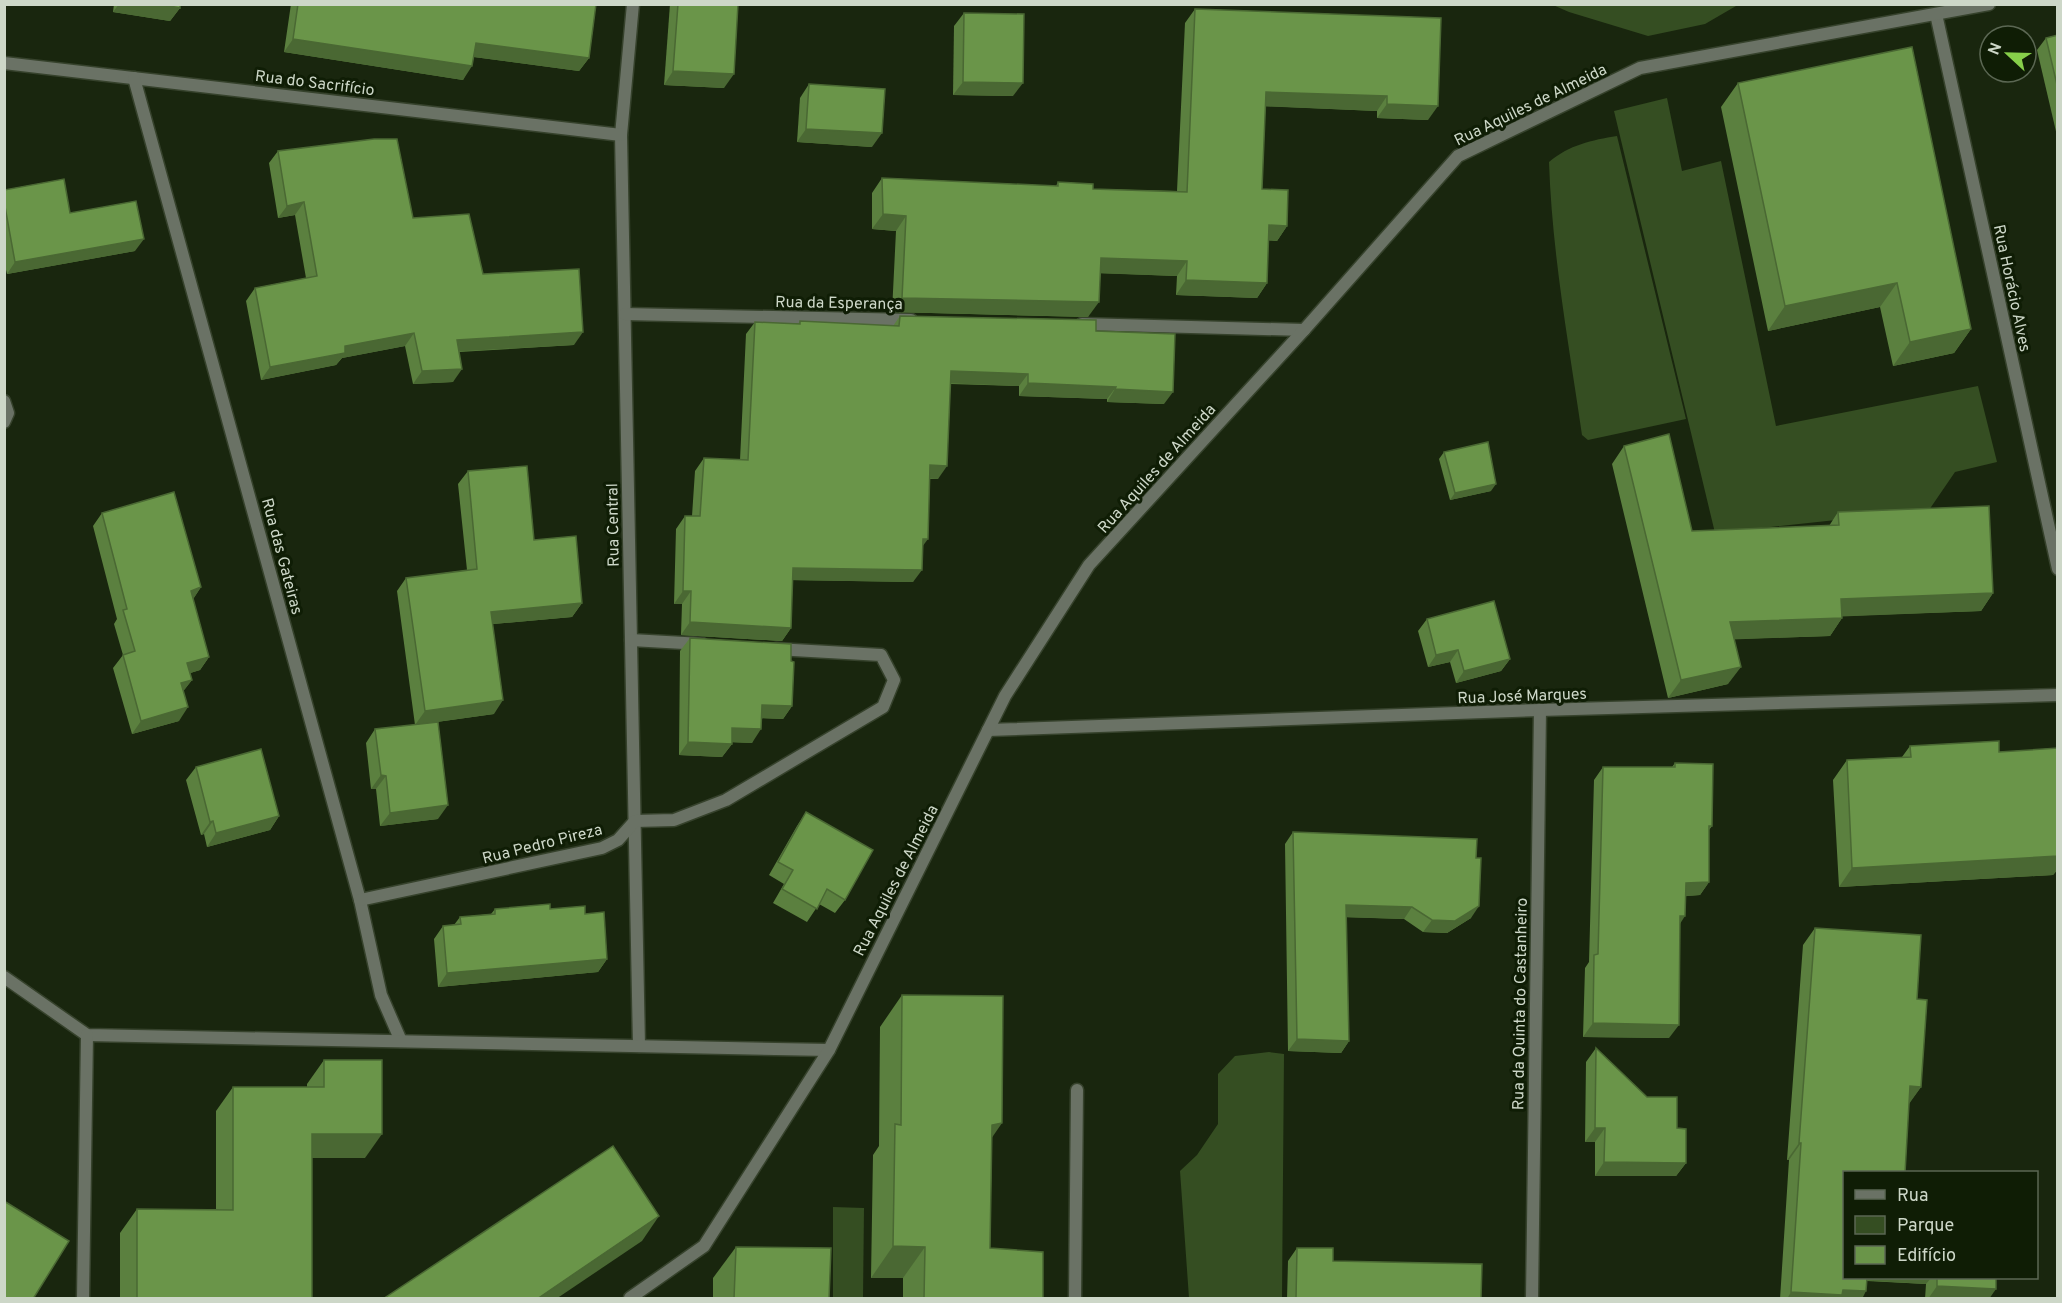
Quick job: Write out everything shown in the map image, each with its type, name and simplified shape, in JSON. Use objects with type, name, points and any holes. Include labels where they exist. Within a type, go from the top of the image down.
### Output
[{"type":"street","name":"Rua Central","points":[[633,4],[621,135],[639,1046]]},
{"type":"street","name":"Rua Aquiles de Almeida","points":[[630,1299],[704,1246],[829,1050],[1005,696],[1089,565],[1304,330],[1458,156],[1640,68],[1989,4]]},
{"type":"street","name":"Rua Horácio Alves","points":[[1936,14],[2058,569]]},
{"type":"street","name":"Rua do Sacrifício","points":[[4,63],[621,135]]},
{"type":"street","name":"Rua das Gateiras","points":[[134,78],[360,900],[381,995],[401,1041]]},
{"type":"street","name":"Rua da Esperança","points":[[625,314],[923,321]]},
{"type":"street","points":[[1066,324],[1304,330]]},
{"type":"street","points":[[4,402],[8,413],[4,422]]},
{"type":"street","points":[[631,640],[714,645]]},
{"type":"street","points":[[635,821],[674,820],[726,800],[883,707],[894,680],[881,655],[762,648]]},
{"type":"street","name":"Rua José Marques","points":[[988,730],[1540,710],[2058,695]]},
{"type":"street","name":"Rua da Quinta do Castanheiro","points":[[1532,1299],[1540,710]]},
{"type":"street","name":"Rua Pedro Pireza","points":[[360,900],[602,848],[618,840],[635,821]]},
{"type":"street","points":[[4,977],[87,1035],[829,1050]]},
{"type":"street","points":[[83,1299],[87,1035]]},
{"type":"street","points":[[1075,1299],[1077,1090]]},
{"type":"green space","points":[[1735,4],[1736,6],[1705,24],[1648,36],[1553,5]]},
{"type":"green space","points":[[1667,98],[1682,171],[1721,161],[1776,426],[1978,386],[1997,462],[1955,472],[1929,510],[1715,533],[1614,111]]},
{"type":"green space","points":[[1617,136],[1686,419],[1588,440],[1582,435],[1562,299],[1549,162],[1581,144]]},
{"type":"green space","points":[[1269,1052],[1284,1054],[1282,1298],[1189,1298],[1180,1171],[1197,1155],[1218,1124],[1218,1074],[1235,1056]]},
{"type":"green space","points":[[833,1207],[864,1208],[863,1298],[833,1298]]},
{"type":"building","points":[[160,4],[180,4],[180,8]]},
{"type":"building","points":[[298,4],[596,4],[589,58],[476,43],[472,66],[293,39]]},
{"type":"building","points":[[678,4],[738,4],[734,74],[673,71]]},
{"type":"building","points":[[1195,9],[1441,18],[1438,106],[1387,104],[1387,96],[1266,92],[1262,189],[1288,190],[1287,226],[1269,225],[1267,283],[1186,280],[1187,261],[1101,258],[1099,302],[902,298],[906,216],[883,214],[882,178],[1058,186],[1058,182],[1093,184],[1093,189],[1187,192]]},
{"type":"building","points":[[964,13],[1024,14],[1023,83],[963,82]]},
{"type":"building","points":[[2058,35],[2058,89],[2046,38]]},
{"type":"building","points":[[1912,47],[1971,329],[1910,342],[1897,283],[1785,306],[1738,83]]},
{"type":"building","points":[[809,84],[885,89],[882,133],[806,129]]},
{"type":"building","points":[[374,139],[397,139],[413,218],[469,214],[483,274],[579,269],[583,332],[457,340],[462,369],[422,371],[414,333],[345,346],[345,353],[270,367],[255,288],[317,276],[304,202],[287,206],[278,151]]},
{"type":"building","points":[[64,179],[70,213],[136,201],[144,239],[15,262],[4,190]]},
{"type":"building","points":[[900,316],[1096,320],[1096,331],[1175,334],[1173,392],[1028,383],[1028,374],[951,371],[947,466],[930,465],[928,539],[923,539],[922,570],[793,568],[791,628],[690,622],[691,591],[683,591],[685,516],[700,516],[704,458],[748,460],[755,322],[800,324],[800,321],[899,326]]},
{"type":"building","points":[[1669,434],[1692,531],[1839,525],[1838,512],[1989,506],[1993,593],[1841,599],[1842,618],[1730,622],[1741,667],[1681,680],[1624,446]]},
{"type":"building","points":[[1488,442],[1496,484],[1455,493],[1444,452]]},
{"type":"building","points":[[527,466],[534,540],[576,536],[582,603],[491,612],[503,700],[425,711],[406,578],[477,569],[468,471]]},
{"type":"building","points":[[174,492],[201,587],[191,591],[209,657],[187,663],[192,680],[181,683],[188,707],[141,721],[123,655],[135,651],[123,610],[127,609],[102,513]]},
{"type":"building","points":[[1494,601],[1510,659],[1464,671],[1458,650],[1436,655],[1427,619]]},
{"type":"building","points":[[690,638],[791,644],[791,661],[794,662],[792,706],[762,705],[761,729],[732,728],[732,744],[688,742]]},
{"type":"building","points":[[438,722],[448,805],[390,813],[386,776],[381,775],[375,729]]},
{"type":"building","points":[[1999,741],[1999,752],[2058,748],[2058,856],[1852,868],[1847,760],[1911,757],[1910,746]]},
{"type":"building","points":[[261,749],[279,816],[216,833],[213,821],[210,822],[196,767]]},
{"type":"building","points":[[1675,763],[1713,764],[1712,826],[1709,826],[1709,882],[1686,883],[1685,916],[1680,916],[1679,1025],[1593,1023],[1594,955],[1598,954],[1603,767],[1675,767]]},
{"type":"building","points":[[806,812],[873,850],[845,900],[827,889],[817,909],[782,889],[793,870],[778,862]]},
{"type":"building","points":[[1293,832],[1477,839],[1476,858],[1481,858],[1479,906],[1455,921],[1432,920],[1412,907],[1346,905],[1349,1041],[1297,1039]]},
{"type":"building","points":[[550,904],[550,909],[585,906],[585,914],[604,912],[607,959],[447,973],[443,926],[461,924],[460,917],[495,914],[495,909]]},
{"type":"building","points":[[1815,928],[1921,935],[1917,999],[1927,1000],[1921,1087],[1910,1086],[1905,1171],[1843,1171],[1843,1279],[1867,1279],[1866,1291],[1843,1290],[1842,1295],[1791,1292],[1801,1143],[1799,1143]]},
{"type":"building","points":[[902,995],[1003,996],[1002,1123],[992,1125],[990,1248],[1043,1252],[1043,1299],[924,1299],[925,1247],[893,1246],[895,1124],[901,1125]]},
{"type":"building","points":[[1596,1048],[1647,1097],[1677,1097],[1677,1128],[1686,1129],[1686,1163],[1604,1162],[1605,1128],[1595,1128]]},
{"type":"building","points":[[324,1060],[382,1060],[382,1134],[312,1134],[312,1299],[137,1299],[137,1209],[233,1210],[233,1087],[324,1087]]},
{"type":"building","points":[[613,1146],[659,1216],[537,1299],[383,1299]]},
{"type":"building","points":[[4,1201],[69,1241],[33,1299],[4,1299]]},
{"type":"building","points":[[736,1247],[831,1248],[829,1299],[734,1299]]},
{"type":"building","points":[[1297,1248],[1333,1248],[1333,1261],[1482,1264],[1481,1299],[1296,1299]]},
{"type":"building","points":[[1937,1279],[1996,1279],[1996,1289],[1937,1286]]}]
